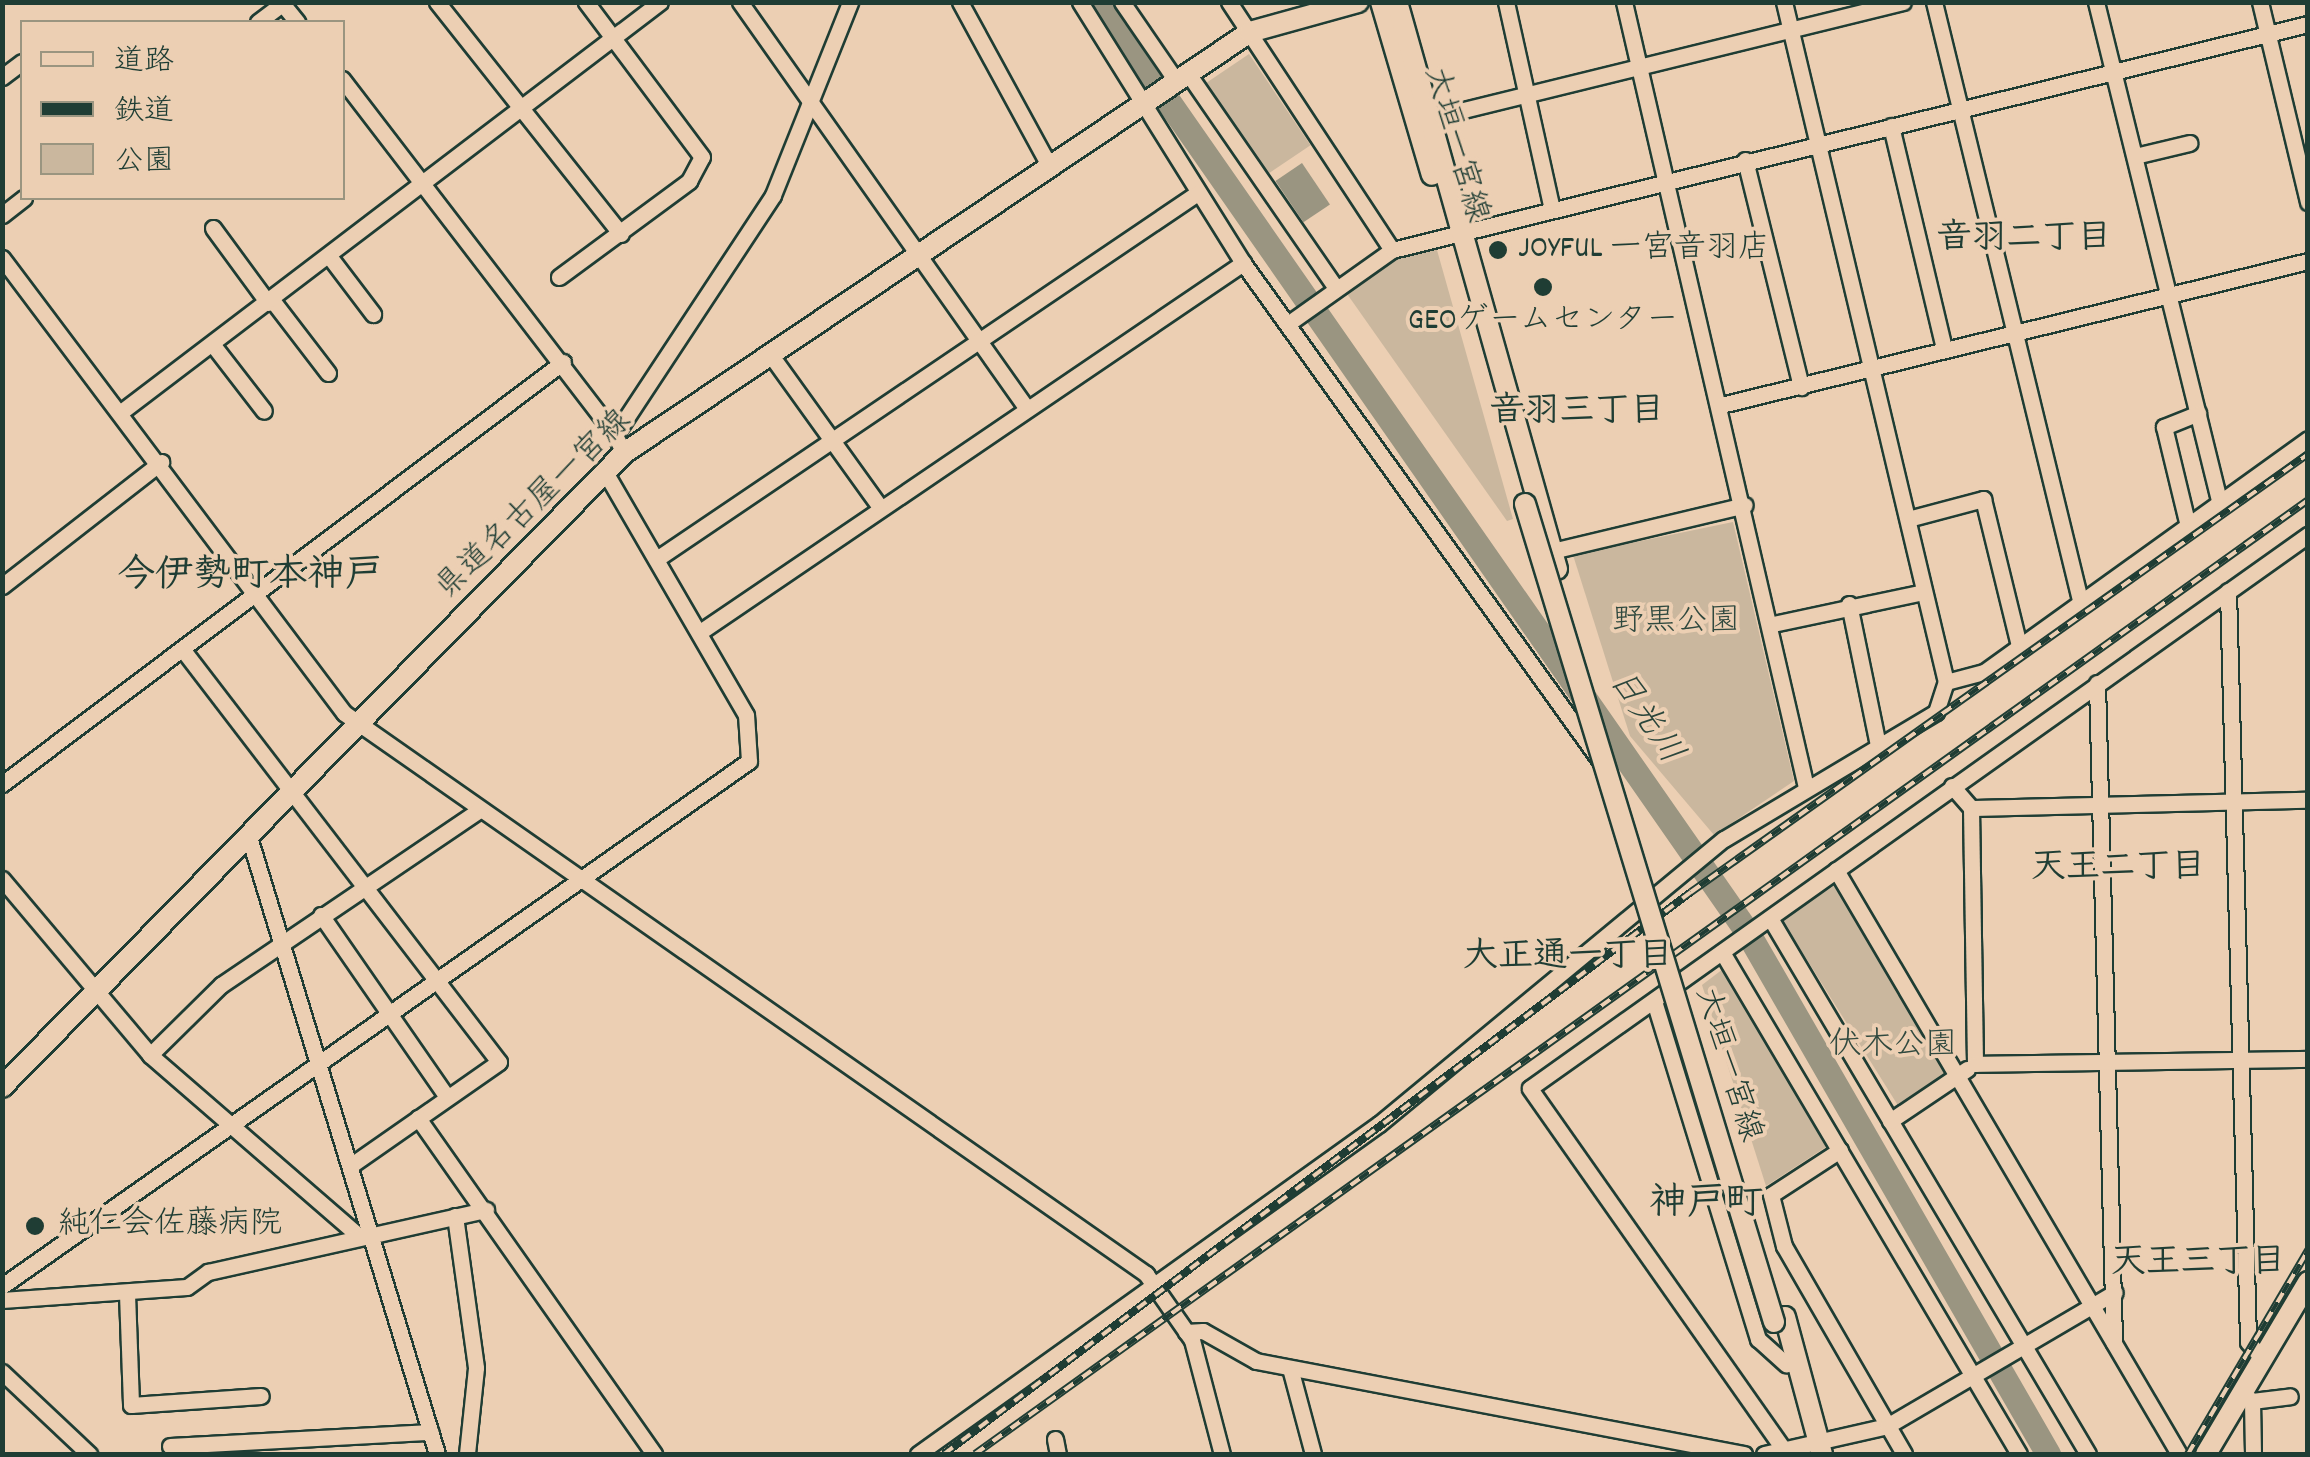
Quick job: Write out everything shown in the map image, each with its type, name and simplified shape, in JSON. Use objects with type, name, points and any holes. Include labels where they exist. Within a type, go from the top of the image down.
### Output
[{"type":"main road","name":"県道名古屋一宮線","points":[[2,1087],[605,472],[619,444],[770,354],[1250,32],[1358,2]]},
{"type":"main road","name":"大垣一宮線","points":[[1381,2],[1555,560],[1816,1451]]},
{"type":"main road","name":"大垣一宮線","points":[[1397,2],[1431,118],[1454,233],[1525,504],[1779,1320],[1786,1364],[1816,1451]]},
{"type":"main road","points":[[2206,1454],[2247,1397],[2262,1358],[2308,1282]]},
{"type":"street","points":[[437,2],[621,234]]},
{"type":"street","points":[[559,277],[689,181],[702,157],[586,2]]},
{"type":"street","points":[[122,412],[660,2]]},
{"type":"street","points":[[740,2],[924,252],[1027,409]]},
{"type":"street","points":[[345,83],[563,362],[619,444],[773,195],[850,2]]},
{"type":"street","points":[[960,2],[1049,166]]},
{"type":"street","points":[[1080,2],[1148,98],[1197,179],[1196,194],[1614,782],[1653,901]]},
{"type":"street","points":[[1122,2],[1334,290]]},
{"type":"street","points":[[1229,2],[1392,250]]},
{"type":"street","points":[[1506,2],[1552,210]]},
{"type":"street","points":[[1624,2],[1722,405],[1806,786]]},
{"type":"street","points":[[918,1454],[1156,1289],[1653,901],[1724,840],[1806,786],[1936,712],[1946,682],[1784,2]]},
{"type":"street","points":[[1431,118],[1903,2]]},
{"type":"street","points":[[1934,2],[2081,604]]},
{"type":"street","points":[[2096,2],[2220,504]]},
{"type":"street","points":[[2260,2],[2308,202]]},
{"type":"street","points":[[261,20],[283,3]]},
{"type":"street","points":[[1289,323],[1392,250],[1817,142],[2115,76],[2308,24]]},
{"type":"street","points":[[1892,126],[1944,349]]},
{"type":"street","points":[[2134,156],[2189,143]]},
{"type":"street","points":[[1745,160],[1800,387]]},
{"type":"street","points":[[658,558],[1196,194]]},
{"type":"street","points":[[213,228],[328,372]]},
{"type":"street","points":[[329,256],[373,314]]},
{"type":"street","points":[[2,258],[161,462],[250,600],[359,722],[1156,1289],[1186,1332],[1222,1454]]},
{"type":"street","points":[[1722,405],[1944,349],[2170,300],[2308,261]]},
{"type":"street","points":[[700,632],[1243,262]]},
{"type":"street","points":[[214,345],[264,411]]},
{"type":"street","points":[[770,354],[880,507]]},
{"type":"street","points":[[2,784],[563,362]]},
{"type":"street","points":[[2188,526],[2164,427],[2198,413]]},
{"type":"street","points":[[1946,682],[1984,672],[2308,439]]},
{"type":"street","points":[[2,586],[161,462]]},
{"type":"street","points":[[2,1286],[230,1126],[384,1010],[749,761],[746,715],[605,472]]},
{"type":"street","points":[[1908,519],[1982,499],[2019,646]]},
{"type":"street","points":[[1555,560],[1745,506]]},
{"type":"street","points":[[1784,1450],[1530,1088],[2308,535]]},
{"type":"street","points":[[2228,590],[2248,1342],[2262,1358]]},
{"type":"street","points":[[1772,624],[1849,604],[1924,592]]},
{"type":"street","points":[[1849,604],[1878,745]]},
{"type":"street","points":[[183,650],[296,787],[499,1062],[353,1164]]},
{"type":"street","points":[[2097,683],[2114,1342]]},
{"type":"street","points":[[1952,786],[1971,808],[1975,1064]]},
{"type":"street","points":[[1971,808],[2308,800]]},
{"type":"street","points":[[150,1056],[221,985],[479,810]]},
{"type":"street","points":[[249,837],[286,938],[353,1164],[365,1234],[437,1454]]},
{"type":"street","points":[[1836,870],[2179,1454]]},
{"type":"street","points":[[2,879],[93,994],[150,1056],[365,1234]]},
{"type":"street","points":[[321,916],[448,1097]]},
{"type":"street","points":[[1768,920],[2088,1454]]},
{"type":"street","points":[[1724,951],[1975,1374],[2018,1454]]},
{"type":"street","points":[[1654,1000],[1758,1339],[1786,1364]]},
{"type":"street","points":[[1890,1120],[1975,1064],[2308,1060]]},
{"type":"street","points":[[418,1118],[654,1454]]},
{"type":"street","points":[[1840,1150],[1770,1195],[1784,1246],[1904,1454]]},
{"type":"street","points":[[2,1300],[126,1294],[187,1286],[208,1272],[486,1210]]},
{"type":"street","points":[[455,1216],[476,1368],[467,1454]]},
{"type":"street","points":[[1764,1454],[1816,1451],[1888,1426],[2115,1292]]},
{"type":"street","points":[[126,1294],[131,1406],[261,1396]]},
{"type":"street","points":[[1186,1332],[1290,1368],[1744,1454]]},
{"type":"street","points":[[1290,1368],[1312,1454]]},
{"type":"street","points":[[2,1372],[89,1454]]},
{"type":"street","points":[[2254,1454],[2247,1397],[2290,1396]]},
{"type":"street","points":[[170,1446],[431,1432]]},
{"type":"green space","points":[[1249,54],[1311,145],[1259,180],[1198,89]]},
{"type":"green space","points":[[1435,243],[1513,519],[1507,521],[1345,291],[1395,255]]},
{"type":"green space","name":"野黒公園","points":[[1733,522],[1794,781],[1714,835],[1630,736],[1573,555]]},
{"type":"green space","name":"伏木公園","points":[[1834,886],[1951,1073],[1898,1105],[1781,919]]},
{"type":"green space","points":[[1723,969],[1826,1147],[1766,1186],[1702,985]]},
{"type":"shaded area","points":[[1302,163],[1330,204],[1303,222],[1275,181]]},
{"type":"waterway","name":"日光川","points":[[1099,2],[1746,930],[2048,1454]]},
{"type":"railway","points":[[944,1454],[1691,892],[2308,454]]},
{"type":"railway","points":[[975,1454],[2308,500]]},
{"type":"railway","points":[[2188,1454],[2308,1250]]},
{"type":"place","name":"JOYFUL 一宮音羽店","points":[[1498,250]]},
{"type":"place","name":"GEOゲームセンター","points":[[1543,287]]},
{"type":"place","name":"純仁会佐藤病院","points":[[35,1226]]},
{"type":"district","name":"音羽二丁目","points":[[2024,240]]},
{"type":"district","name":"音羽三丁目","points":[[1577,413]]},
{"type":"district","name":"今伊勢町本神戸","points":[[250,578]]},
{"type":"district","name":"天王二丁目","points":[[2118,869]]},
{"type":"district","name":"大正通一丁目","points":[[1568,958]]},
{"type":"district","name":"神戸町","points":[[1706,1206]]},
{"type":"district","name":"天王三丁目","points":[[2198,1264]]}]
